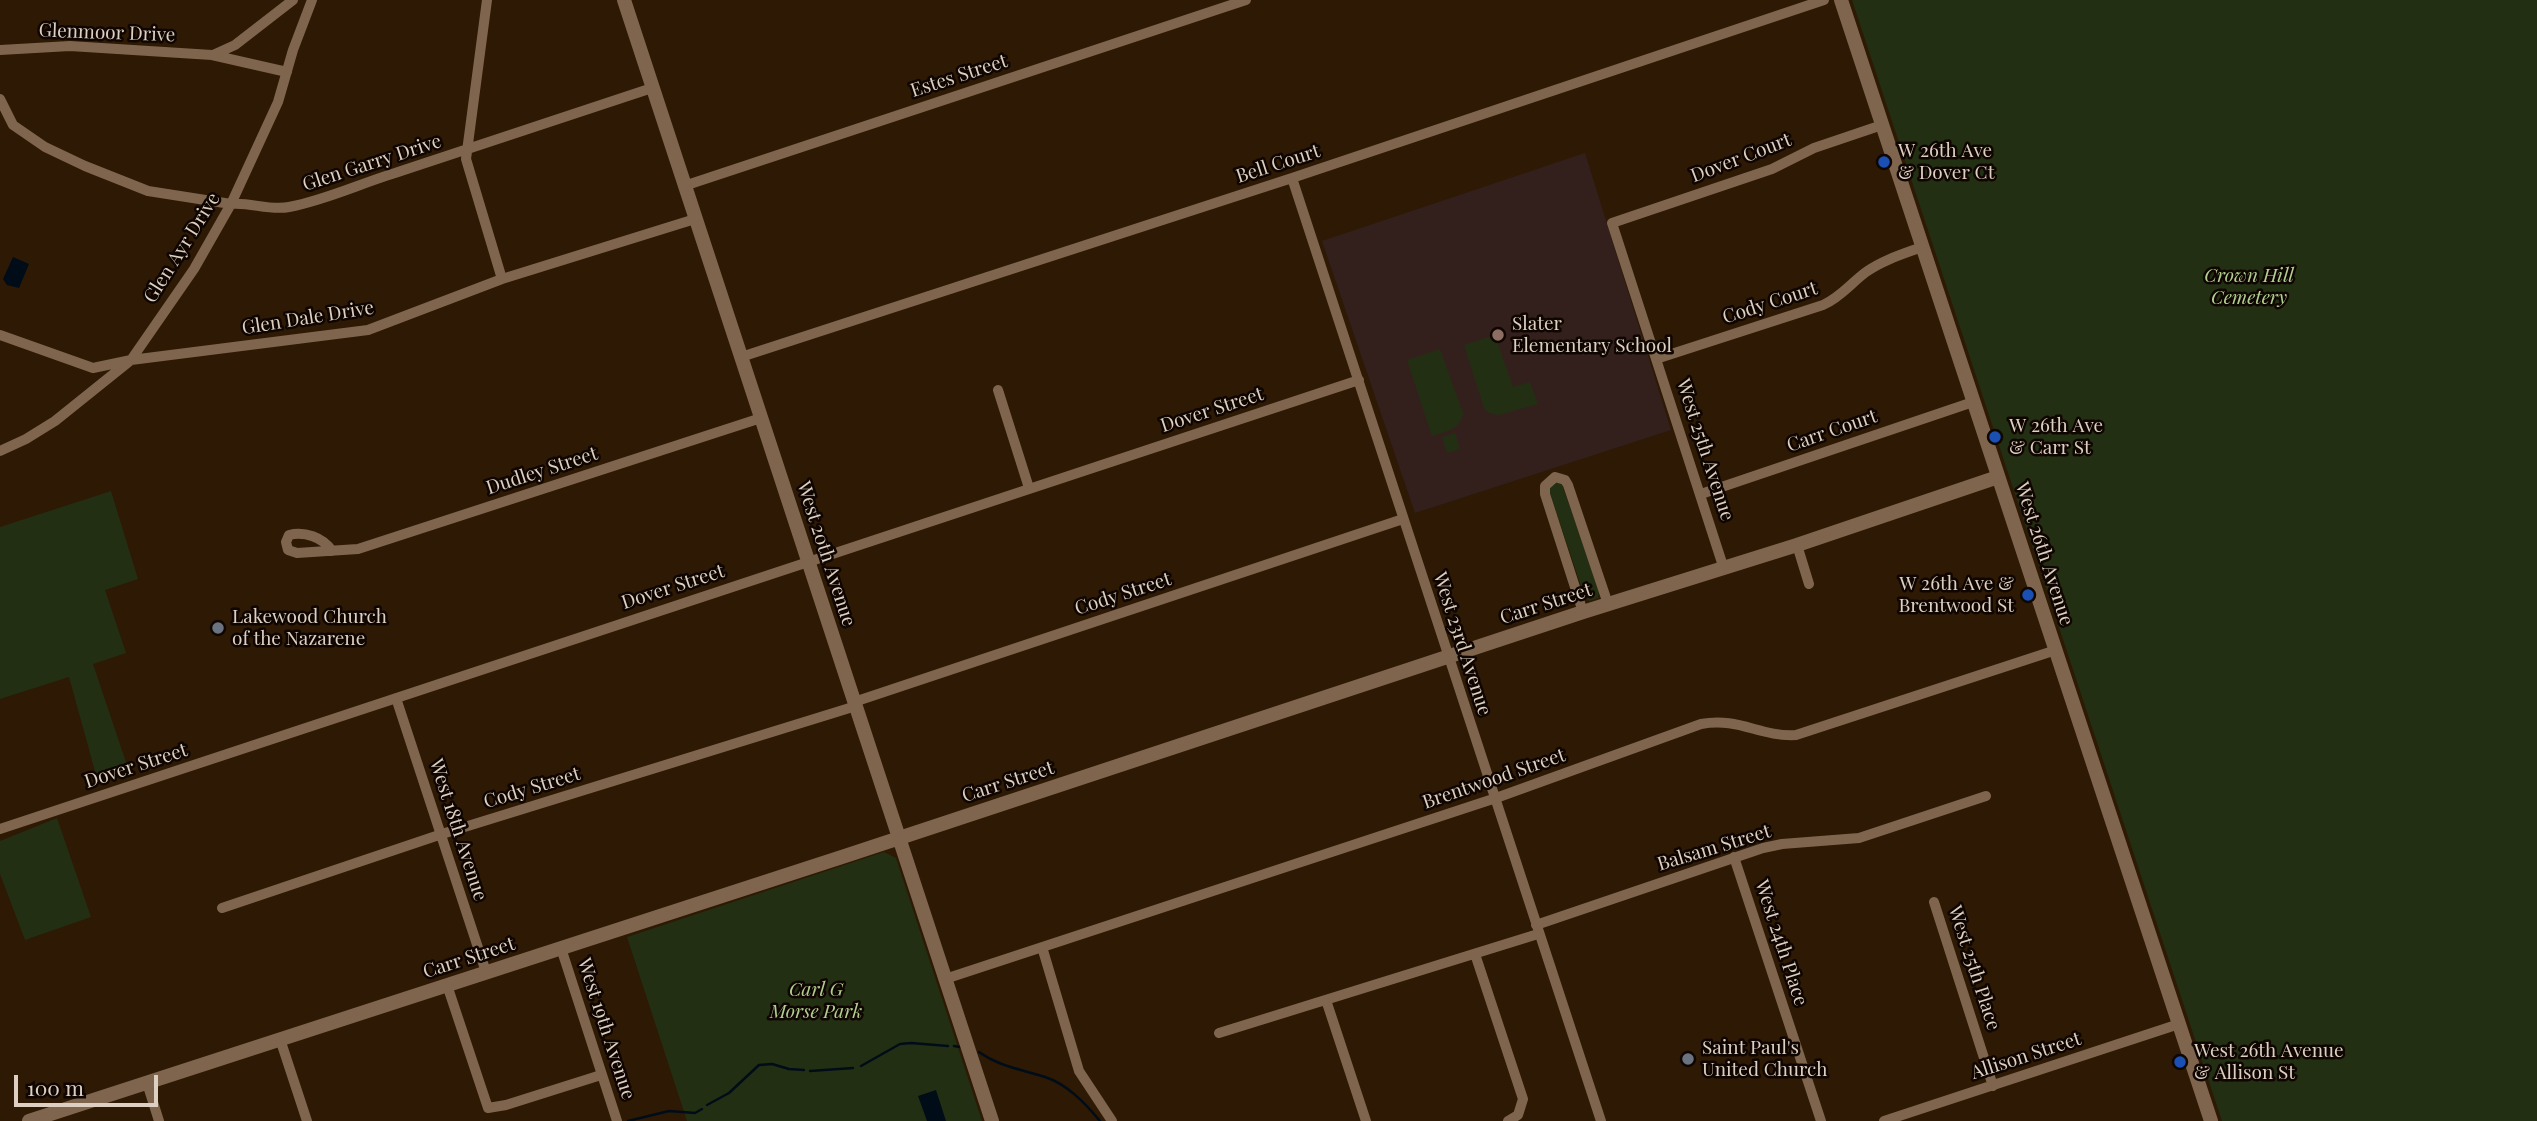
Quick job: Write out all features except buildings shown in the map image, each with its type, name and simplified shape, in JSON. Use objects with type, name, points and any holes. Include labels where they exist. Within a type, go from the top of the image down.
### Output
[{"type":"street","points":[[212,55],[235,45],[293,0]]},
{"type":"street","name":"Glen Ayr Drive","points":[[0,451],[55,421],[131,360],[194,268],[231,204],[278,102],[312,0]]},
{"type":"street","points":[[487,0],[466,159],[502,279]]},
{"type":"street","name":"West 20th Avenue","points":[[624,0],[992,1121]]},
{"type":"street","name":"Estes Street","points":[[684,186],[1245,0]]},
{"type":"street","name":"Bell Court","points":[[741,357],[1292,178],[1824,0]]},
{"type":"street","name":"West 26th Avenue","points":[[1841,0],[2211,1121]]},
{"type":"street","name":"Glenmoor Drive","points":[[0,50],[70,46],[212,55],[287,72]]},
{"type":"street","name":"Glen Garry Drive","points":[[0,99],[13,125],[45,147],[148,191],[231,204],[241,202],[285,208],[333,196],[391,174],[652,88]]},
{"type":"street","name":"Dover Court","points":[[1612,223],[1772,169],[1814,148],[1882,125]]},
{"type":"street","name":"West 23rd Avenue","points":[[1292,178],[1601,1121]]},
{"type":"street","name":"Glen Dale Drive","points":[[0,335],[93,368],[131,360],[368,330],[502,279],[695,219]]},
{"type":"street","name":"West 25th Avenue","points":[[1612,223],[1724,569]]},
{"type":"street","name":"Cody Court","points":[[1656,359],[1823,305],[1841,295],[1879,264],[1922,247]]},
{"type":"street","name":"Dover Street","points":[[0,829],[1359,380]]},
{"type":"street","points":[[998,390],[1029,488]]},
{"type":"street","name":"Carr Court","points":[[1701,494],[1973,402]]},
{"type":"street","name":"Dudley Street","points":[[332,551],[358,549],[382,542],[761,418]]},
{"type":"street","points":[[1583,612],[1545,494],[1545,486],[1555,477],[1565,480],[1568,485],[1608,604]]},
{"type":"street","name":"Carr Street","points":[[29,1121],[1447,656],[1724,569],[1998,477]]},
{"type":"street","name":"Cody Street","points":[[222,908],[442,834],[855,704],[1403,519]]},
{"type":"street","points":[[1797,545],[1810,584]]},
{"type":"street","name":"Brentwood Street","points":[[945,979],[1496,797],[1702,724],[1726,721],[1770,734],[1796,735],[2056,650]]},
{"type":"street","name":"West 18th Avenue","points":[[396,698],[486,972]]},
{"type":"street","name":"Balsam Street","points":[[1219,1033],[1475,954],[1734,857],[1782,844],[1859,838],[1986,796]]},
{"type":"street","name":"West 24th Place","points":[[1734,857],[1821,1121]]},
{"type":"street","name":"West 25th Place","points":[[1934,902],[1993,1086]]},
{"type":"street","points":[[1042,947],[1079,1071],[1112,1121]]},
{"type":"street","name":"West 19th Avenue","points":[[561,948],[617,1121]]},
{"type":"street","points":[[1475,954],[1523,1099],[1518,1115],[1509,1121]]},
{"type":"street","points":[[447,985],[488,1108],[506,1105],[601,1074]]},
{"type":"street","points":[[1326,1000],[1366,1121]]},
{"type":"street","name":"Allison Street","points":[[1884,1121],[2179,1024]]},
{"type":"street","points":[[280,1039],[307,1121]]},
{"type":"street","points":[[147,1083],[159,1121]]},
{"type":"shaded area","name":"Slater Elementary School","points":[[1585,153],[1671,430],[1415,513],[1322,241]]},
{"type":"green space","name":"Crown Hill Cemetery","points":[[1852,0],[2537,0],[2537,1121],[2222,1121]]},
{"type":"green space","points":[[1495,335],[1513,387],[1530,382],[1538,404],[1499,415],[1489,413],[1484,408],[1464,345]]},
{"type":"green space","points":[[1440,349],[1463,413],[1456,426],[1432,436],[1407,360]]},
{"type":"green space","points":[[1455,433],[1460,449],[1447,453],[1442,437]]},
{"type":"green space","points":[[1555,482],[1562,484],[1599,591],[1598,598],[1590,601],[1585,598],[1550,493],[1549,487]]},
{"type":"green space","points":[[111,491],[138,579],[105,590],[126,653],[93,664],[129,771],[98,782],[69,677],[0,699],[0,527]]},
{"type":"green space","points":[[57,818],[91,917],[25,940],[0,874],[0,841]]},
{"type":"green space","name":"Carl G Morse Park","points":[[884,852],[896,858],[982,1121],[687,1121],[627,937]]},
{"type":"water","points":[[13,257],[29,264],[19,288],[7,285],[3,279]]},
{"type":"water","points":[[936,1090],[946,1121],[927,1121],[918,1096]]},
{"type":"waterway","points":[[861,1066],[900,1044],[948,1046]]},
{"type":"waterway","points":[[954,1046],[960,1047]]},
{"type":"waterway","points":[[979,1052],[1003,1064],[1061,1084],[1082,1101],[1100,1121]]},
{"type":"waterway","points":[[707,1105],[729,1093],[759,1065],[772,1064],[804,1070]]},
{"type":"waterway","points":[[810,1071],[853,1068]]},
{"type":"waterway","points":[[628,1121],[669,1111],[695,1113],[702,1109]]},
{"type":"place","name":"W 26th Ave & Dover Ct","points":[[1884,162]]},
{"type":"place","name":"Slater Elementary School","points":[[1498,335]]},
{"type":"place","name":"W 26th Ave & Carr St","points":[[1995,437]]},
{"type":"place","name":"W 26th Ave & Brentwood St","points":[[2028,595]]},
{"type":"place","name":"Lakewood Church of the Nazarene","points":[[218,628]]},
{"type":"place","name":"Saint Paul's United Church","points":[[1688,1059]]},
{"type":"place","name":"West 26th Avenue & Allison St","points":[[2180,1062]]}]
